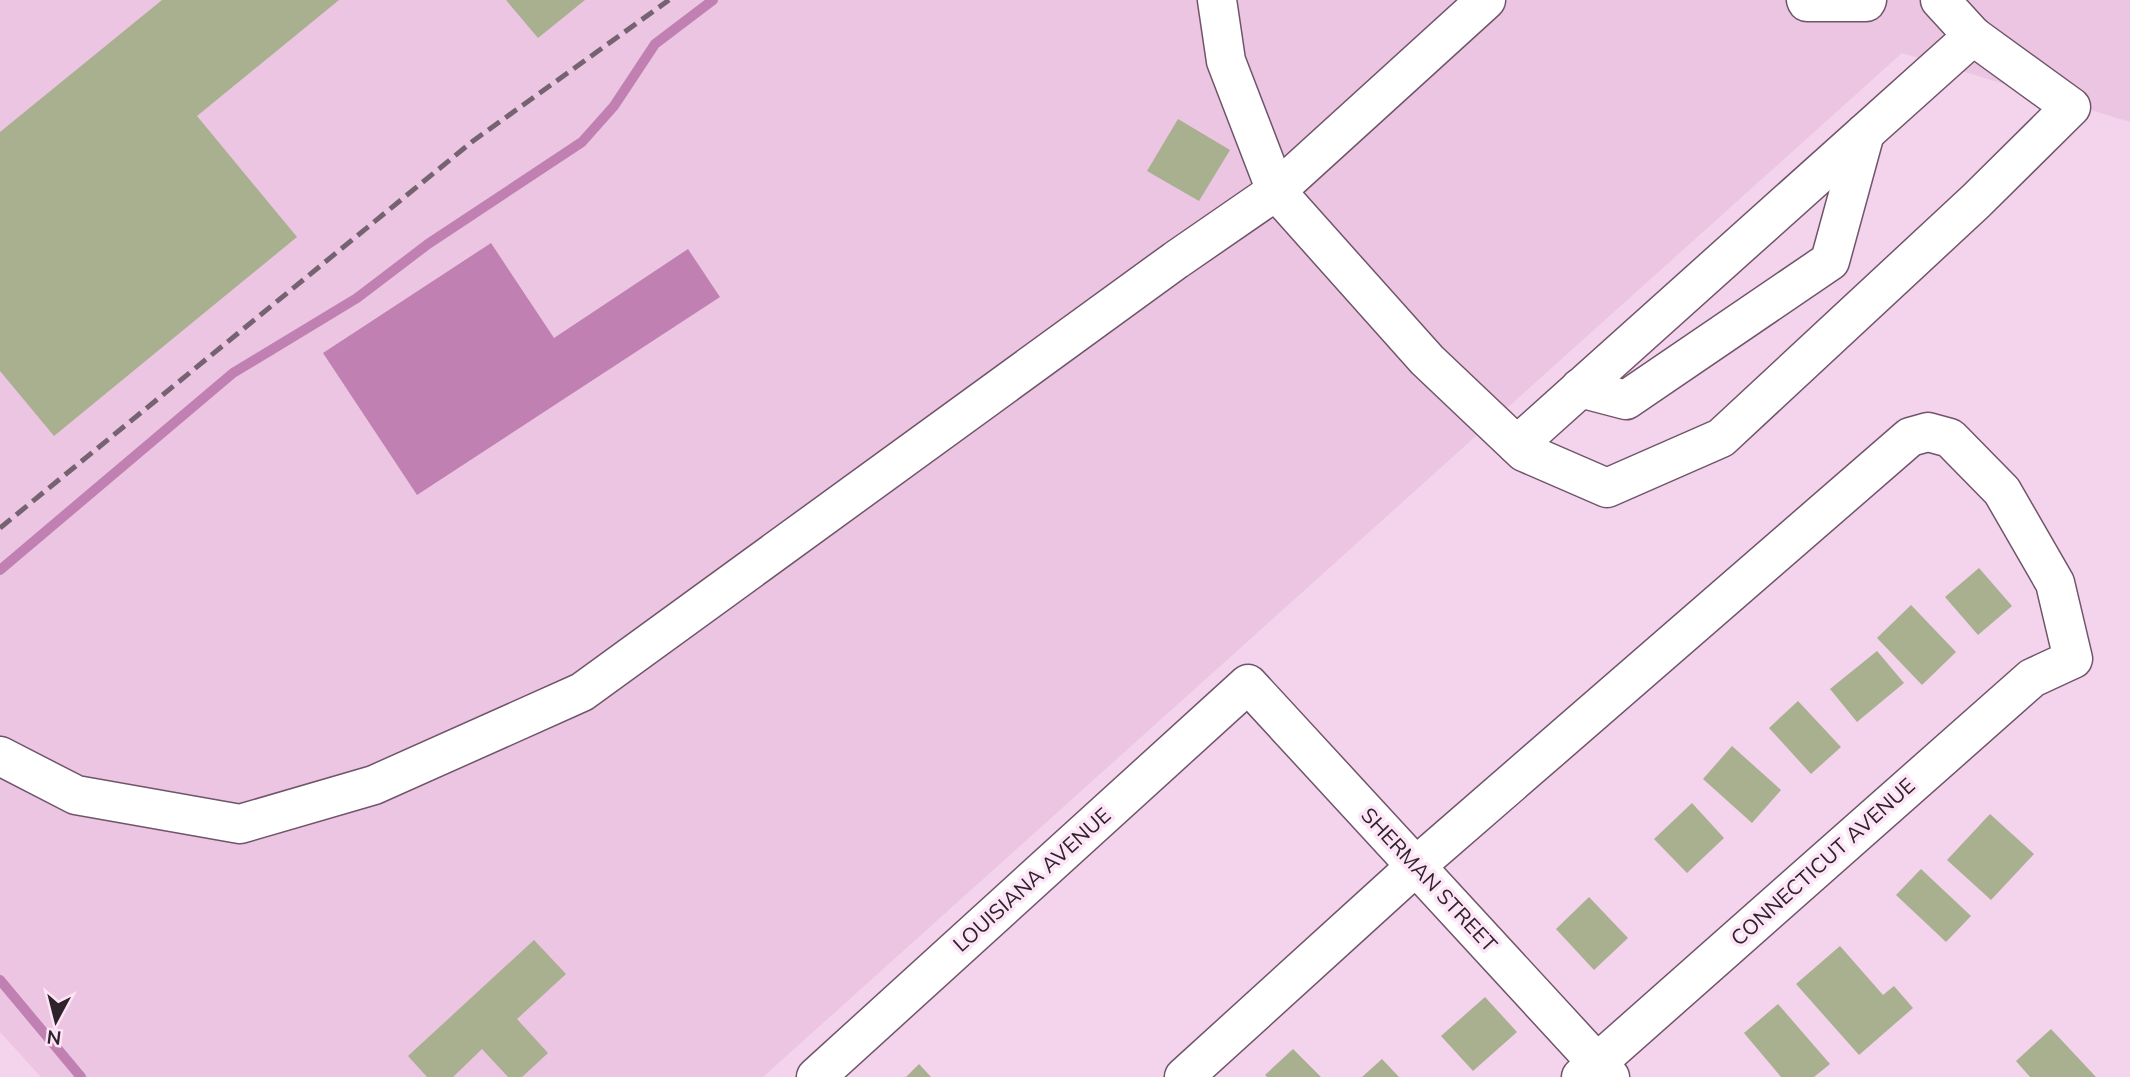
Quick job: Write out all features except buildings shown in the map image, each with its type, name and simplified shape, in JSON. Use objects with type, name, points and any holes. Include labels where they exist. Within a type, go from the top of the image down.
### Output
[{"type":"street","points":[[1217,0],[1226,61],[1276,191],[1427,359],[1524,452],[1606,488],[1721,438],[1976,201],[2071,107],[1973,36],[1940,0]]},
{"type":"street","points":[[0,755],[76,795],[240,824],[374,785],[582,692],[1176,260],[1276,191],[1486,0]]},
{"type":"street","points":[[1806,0],[1867,0]]},
{"type":"street","points":[[1517,445],[1973,36]]},
{"type":"street","points":[[1580,388],[1626,400],[1830,261],[1865,133]]},
{"type":"street","name":"CONNECTICUT AVENUE","points":[[1416,866],[1910,437],[1928,432],[1950,438],[2002,491],[2055,583],[2073,659],[2032,678],[1596,1072]]},
{"type":"street","name":"SHERMAN STREET","points":[[1248,684],[1416,866],[1596,1072]]},
{"type":"street","name":"LOUISIANA AVENUE","points":[[816,1077],[1248,684]]},
{"type":"street","points":[[1184,1077],[1416,866]]},
{"type":"shaded area","points":[[0,0],[2130,0],[2130,122],[1902,53],[763,1077],[41,1077],[0,1032]]},
{"type":"shaded area","points":[[491,243],[554,338],[688,249],[720,297],[417,495],[323,353]]},
{"type":"waterway","points":[[0,570],[233,373],[357,298],[428,244],[582,142],[614,106],[655,44],[713,0]]},
{"type":"waterway","points":[[0,980],[81,1077]]},
{"type":"railway","points":[[0,528],[473,141],[669,0]]}]
